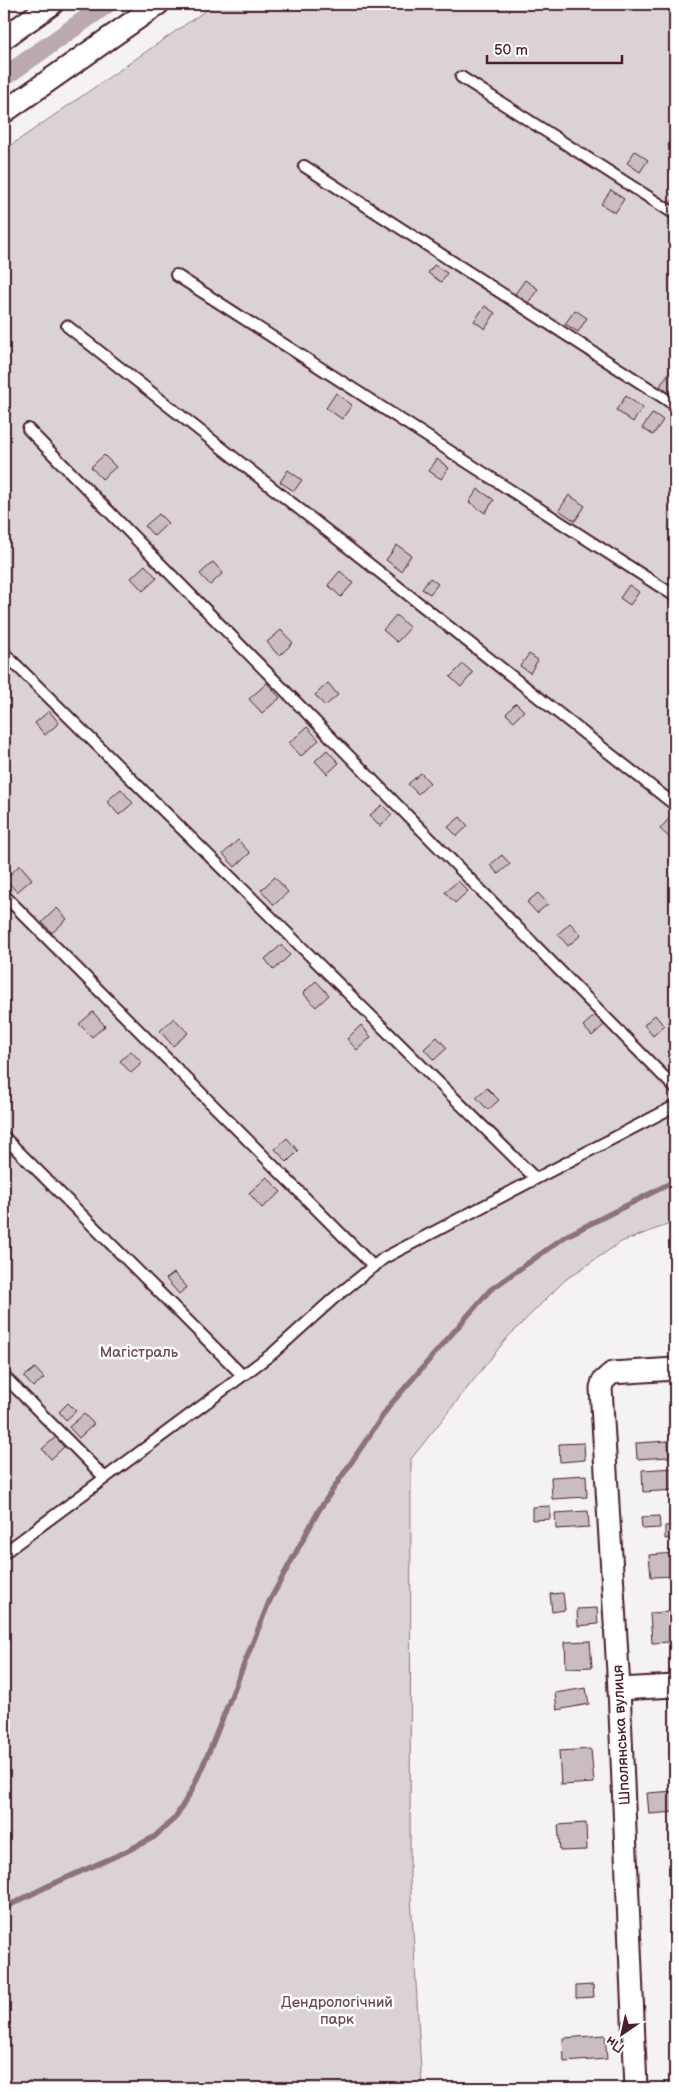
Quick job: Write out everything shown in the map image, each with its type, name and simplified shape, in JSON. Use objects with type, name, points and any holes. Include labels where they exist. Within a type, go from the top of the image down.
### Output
[{"type":"street","points":[[4,38],[52,4]]},
{"type":"street","points":[[4,112],[158,4]]},
{"type":"street","name":"Шполянська вулиця","points":[[636,2088],[619,1689],[601,1388],[603,1382],[612,1373],[675,1370]]},
{"type":"street","points":[[619,1689],[675,1686]]},
{"type":"lane","points":[[461,77],[675,214]]},
{"type":"lane","points":[[304,166],[675,405]]},
{"type":"lane","points":[[176,274],[675,596]]},
{"type":"lane","points":[[67,326],[675,805]]},
{"type":"lane","points":[[28,428],[675,1088]]},
{"type":"lane","points":[[4,653],[535,1178]]},
{"type":"lane","points":[[4,895],[374,1266]]},
{"type":"lane","points":[[4,1553],[273,1353],[334,1298],[384,1258],[675,1106]]},
{"type":"lane","points":[[4,1137],[242,1375]]},
{"type":"lane","points":[[4,1376],[105,1478]]},
{"type":"green space","points":[[215,4],[675,4],[675,1222],[621,1242],[565,1280],[507,1338],[411,1459],[410,1878],[422,2088],[4,2088],[4,150]]},
{"type":"building","points":[[635,151],[648,160],[640,172],[627,163]]},
{"type":"building","points":[[611,190],[624,199],[615,213],[601,204]]},
{"type":"building","points":[[675,196],[675,208],[670,204]]},
{"type":"building","points":[[434,265],[447,273],[441,282],[428,273]]},
{"type":"building","points":[[525,280],[538,289],[528,303],[515,294]]},
{"type":"building","points":[[485,306],[495,313],[485,329],[474,321]]},
{"type":"building","points":[[575,310],[587,318],[578,332],[565,324]]},
{"type":"building","points":[[670,371],[675,375],[675,390],[672,395],[660,386]]},
{"type":"building","points":[[336,393],[352,405],[342,419],[326,408]]},
{"type":"building","points":[[626,396],[643,408],[633,422],[616,410]]},
{"type":"building","points":[[653,413],[663,420],[653,435],[642,428]]},
{"type":"building","points":[[104,455],[116,467],[102,479],[91,467]]},
{"type":"building","points":[[437,459],[449,468],[441,479],[429,471]]},
{"type":"building","points":[[288,470],[302,480],[294,491],[280,482]]},
{"type":"building","points":[[478,489],[494,500],[485,513],[469,502]]},
{"type":"building","points":[[569,495],[585,506],[575,521],[559,510]]},
{"type":"building","points":[[159,514],[168,523],[154,536],[145,526]]},
{"type":"building","points":[[397,545],[411,555],[401,571],[386,560]]},
{"type":"building","points":[[213,562],[223,573],[210,585],[200,574]]},
{"type":"building","points":[[145,565],[157,578],[143,591],[131,578]]},
{"type":"building","points":[[340,571],[353,583],[341,597],[328,585]]},
{"type":"building","points":[[430,578],[438,584],[430,594],[422,589]]},
{"type":"building","points":[[629,585],[639,592],[630,605],[620,598]]},
{"type":"building","points":[[396,615],[410,628],[397,642],[383,630]]},
{"type":"building","points":[[281,630],[293,643],[279,656],[267,642]]},
{"type":"building","points":[[529,654],[538,660],[530,673],[520,666]]},
{"type":"building","points":[[463,664],[473,673],[461,687],[450,677]]},
{"type":"building","points":[[267,683],[280,698],[262,713],[249,699]]},
{"type":"building","points":[[328,683],[338,695],[325,706],[315,695]]},
{"type":"building","points":[[516,703],[524,711],[514,721],[506,714]]},
{"type":"building","points":[[49,711],[59,723],[45,735],[35,723]]},
{"type":"building","points":[[307,727],[319,740],[301,756],[289,743]]},
{"type":"building","points":[[327,750],[339,763],[327,774],[315,761]]},
{"type":"building","points":[[421,773],[430,783],[418,794],[408,784]]},
{"type":"building","points":[[121,789],[133,803],[119,815],[107,801]]},
{"type":"building","points":[[382,805],[392,815],[380,826],[370,815]]},
{"type":"building","points":[[671,816],[675,820],[675,832],[670,838],[660,829]]},
{"type":"building","points":[[460,817],[468,826],[457,836],[448,827]]},
{"type":"building","points":[[238,840],[250,853],[235,867],[223,854]]},
{"type":"building","points":[[502,855],[510,864],[498,874],[490,865]]},
{"type":"building","points":[[20,865],[32,879],[17,892],[5,879]]},
{"type":"building","points":[[275,877],[288,892],[274,905],[261,890]]},
{"type":"building","points":[[458,881],[468,891],[455,903],[445,892]]},
{"type":"building","points":[[538,893],[548,904],[537,913],[527,902]]},
{"type":"building","points":[[57,908],[67,919],[52,933],[42,922]]},
{"type":"building","points":[[570,923],[581,935],[568,946],[558,934]]},
{"type":"building","points":[[281,945],[290,955],[274,970],[265,959]]},
{"type":"building","points":[[316,981],[329,995],[316,1007],[303,993]]},
{"type":"building","points":[[93,1012],[105,1026],[92,1037],[79,1024]]},
{"type":"building","points":[[595,1015],[604,1025],[592,1036],[583,1026]]},
{"type":"building","points":[[655,1015],[664,1026],[653,1036],[644,1025]]},
{"type":"building","points":[[174,1018],[188,1033],[173,1046],[160,1031]]},
{"type":"building","points":[[361,1025],[371,1037],[357,1050],[347,1039]]},
{"type":"building","points":[[437,1037],[447,1048],[434,1060],[424,1049]]},
{"type":"building","points":[[131,1051],[142,1063],[131,1073],[120,1061]]},
{"type":"building","points":[[487,1088],[499,1100],[488,1110],[476,1097]]},
{"type":"building","points":[[287,1138],[298,1151],[287,1162],[275,1149]]},
{"type":"building","points":[[267,1177],[281,1192],[262,1208],[249,1193]]},
{"type":"building","points":[[174,1273],[187,1287],[179,1294],[166,1279]]},
{"type":"building","points":[[35,1368],[44,1378],[33,1387],[24,1377]]},
{"type":"building","points":[[68,1403],[76,1411],[66,1420],[59,1412]]},
{"type":"building","points":[[84,1414],[94,1424],[79,1438],[69,1427]]},
{"type":"building","points":[[56,1437],[64,1447],[51,1459],[42,1449]]},
{"type":"building","points":[[668,1441],[669,1457],[637,1459],[636,1443]]},
{"type":"building","points":[[584,1443],[585,1460],[560,1462],[559,1444]]},
{"type":"building","points":[[675,1468],[675,1490],[643,1492],[642,1470]]},
{"type":"building","points":[[586,1475],[587,1497],[552,1499],[551,1477]]},
{"type":"building","points":[[550,1506],[550,1519],[532,1520],[532,1507]]},
{"type":"building","points":[[588,1511],[589,1527],[556,1529],[555,1513]]},
{"type":"building","points":[[659,1516],[660,1528],[642,1529],[641,1517]]},
{"type":"building","points":[[675,1525],[675,1538],[665,1539],[665,1526]]},
{"type":"building","points":[[675,1553],[675,1576],[651,1577],[649,1555]]},
{"type":"building","points":[[670,1592],[675,1592],[675,1604],[671,1604]]},
{"type":"building","points":[[563,1593],[565,1610],[552,1612],[550,1594]]},
{"type":"building","points":[[597,1608],[598,1624],[578,1626],[577,1609]]},
{"type":"building","points":[[670,1612],[671,1642],[652,1643],[650,1613]]},
{"type":"building","points":[[590,1641],[592,1667],[566,1668],[565,1642]]},
{"type":"building","points":[[586,1688],[589,1704],[557,1710],[555,1693]]},
{"type":"building","points":[[591,1749],[594,1783],[561,1785],[559,1751]]},
{"type":"building","points":[[675,1791],[675,1812],[649,1814],[647,1793]]},
{"type":"building","points":[[586,1823],[587,1850],[560,1851],[558,1825]]},
{"type":"building","points":[[672,1825],[675,1825],[675,1846],[673,1846]]},
{"type":"building","points":[[675,1898],[675,1917],[669,1918],[668,1899]]},
{"type":"building","points":[[675,1955],[675,1984],[673,1956]]},
{"type":"building","points":[[593,1985],[594,1997],[576,1998],[576,1986]]},
{"type":"building","points":[[605,2035],[607,2059],[564,2062],[563,2038]]},
{"type":"waterway","points":[[4,77],[107,4]]},
{"type":"waterway","points":[[4,1908],[154,1837],[175,1818],[192,1790],[211,1747],[269,1602],[319,1510],[390,1405],[490,1290],[566,1236],[675,1181]]},
{"type":"park label","name":"Магістраль","points":[[139,1352]]},
{"type":"park label","name":"Дендрологічний парк","points":[[337,2010]]}]
